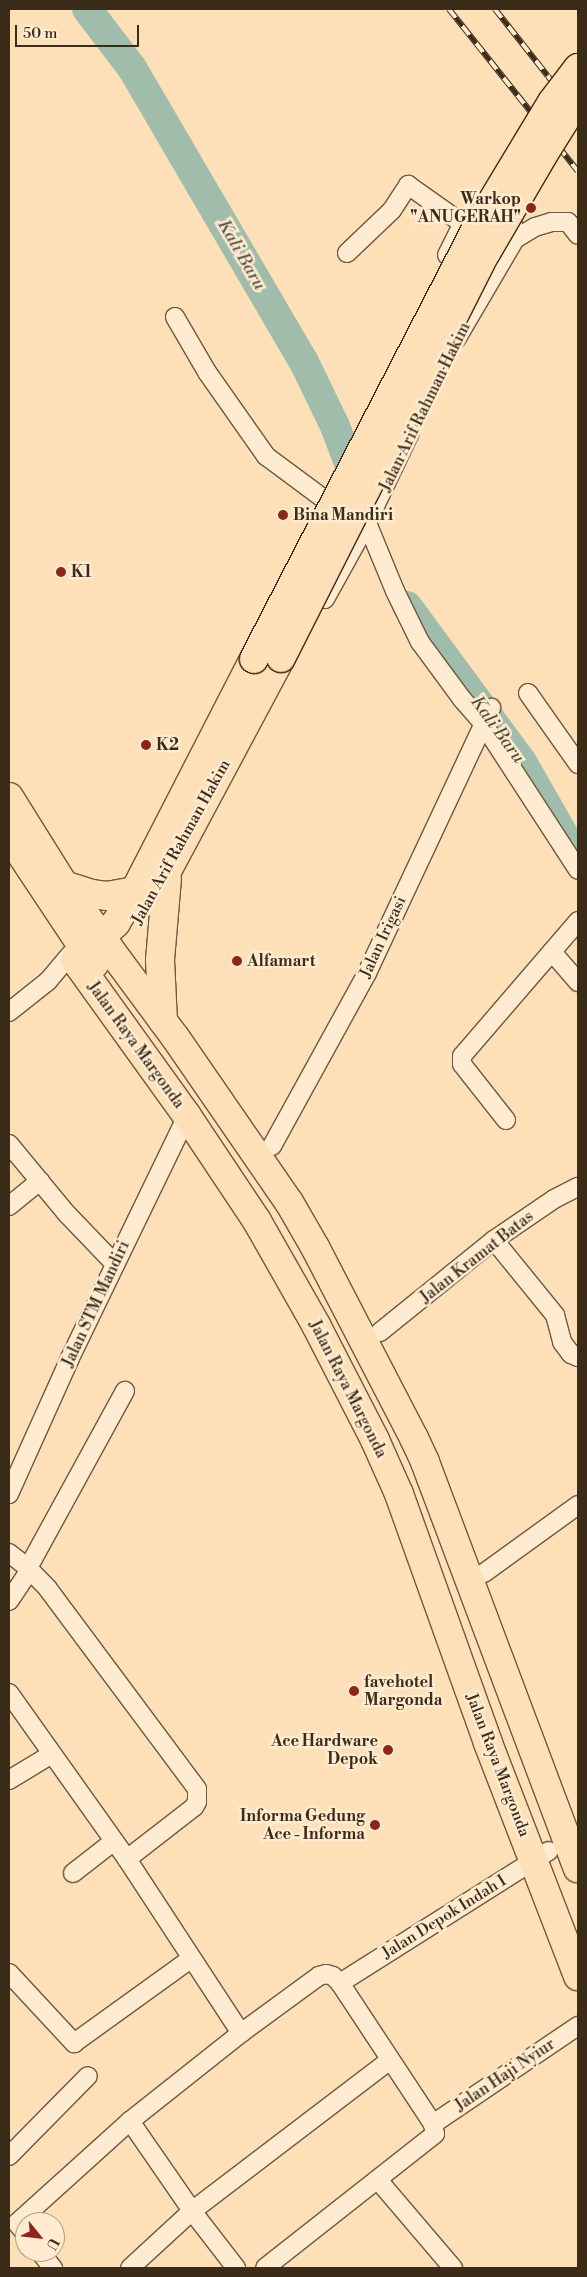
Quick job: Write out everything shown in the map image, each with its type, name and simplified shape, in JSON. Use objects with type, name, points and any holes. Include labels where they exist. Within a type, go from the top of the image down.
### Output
[{"type":"main road","name":"Jalan Arif Rahman Hakim","points":[[88,955],[138,924],[168,870],[250,692],[254,659],[479,223],[552,102],[578,68]]},
{"type":"main road","name":"Jalan Arif Rahman Hakim","points":[[88,955],[116,923],[250,692],[282,658],[473,278],[543,155],[578,99]]},
{"type":"main road","name":"Jalan Raya Margonda","points":[[9,797],[64,885],[88,955]]},
{"type":"main road","name":"Jalan Raya Margonda","points":[[9,836],[264,1218],[484,1573],[578,1828]]},
{"type":"main road","name":"Jalan Raya Margonda","points":[[9,859],[88,955],[169,1029],[205,1055],[272,1146],[323,1245],[416,1466],[578,1868]]},
{"type":"main road","points":[[168,870],[160,960],[169,1029]]},
{"type":"main road","points":[[64,885],[91,894],[107,896],[135,892]]},
{"type":"main road","name":"Jalan Raya Margonda","points":[[169,1029],[323,1245],[380,1332],[416,1466],[578,1976]]},
{"type":"main road","name":"Jalan Raya Margonda","points":[[541,1856],[578,1926]]},
{"type":"street","points":[[347,252],[392,210],[408,185],[462,224]]},
{"type":"street","name":"Jalan Arif Rahman Hakim","points":[[490,209],[513,224],[515,239],[459,334],[367,523],[306,633],[250,692],[267,613],[346,453],[462,224],[474,211],[490,209]]},
{"type":"street","points":[[515,239],[535,227],[551,222],[568,222],[578,235]]},
{"type":"street","points":[[175,317],[207,372],[266,456],[324,499]]},
{"type":"street","points":[[367,523],[395,591],[420,642],[462,699],[486,714],[578,870]]},
{"type":"street","points":[[528,692],[578,764]]},
{"type":"street","name":"Jalan Irigasi","points":[[272,1146],[367,973],[486,714]]},
{"type":"street","points":[[506,1120],[462,1064],[462,1056],[578,922]]},
{"type":"street","points":[[552,952],[578,982]]},
{"type":"street","points":[[9,1012],[48,981],[88,955]]},
{"type":"street","name":"Jalan STM Mandiri","points":[[9,1494],[14,1467],[193,1111]]},
{"type":"street","points":[[9,1144],[67,1214],[115,1264]]},
{"type":"street","points":[[9,1206],[40,1182]]},
{"type":"street","name":"Jalan Kramat Batas","points":[[380,1332],[494,1240],[554,1199],[578,1187]]},
{"type":"street","points":[[494,1240],[555,1315],[562,1342],[571,1354],[578,1356]]},
{"type":"street","points":[[9,1601],[29,1569],[125,1391]]},
{"type":"street","points":[[484,1573],[578,1505]]},
{"type":"street","points":[[9,1553],[29,1569],[48,1589],[196,1789],[197,1802],[194,1807],[126,1859]]},
{"type":"street","points":[[9,1693],[126,1859],[241,2033]]},
{"type":"street","points":[[9,1780],[52,1754]]},
{"type":"street","points":[[72,1873],[113,1842]]},
{"type":"street","name":"Jalan Depok Indah I","points":[[340,1984],[541,1856]]},
{"type":"street","points":[[9,1972],[74,2043],[192,1958]]},
{"type":"street","points":[[29,2212],[130,2121],[241,2033],[319,1976],[326,1974],[333,1976],[340,1984],[433,2124],[435,2134],[266,2268]]},
{"type":"street","name":"Jalan Haji Nyiur","points":[[433,2124],[578,2026]]},
{"type":"street","points":[[130,2268],[192,2211],[390,2061]]},
{"type":"street","points":[[9,2156],[88,2076]]},
{"type":"street","points":[[130,2121],[192,2211],[236,2268]]},
{"type":"street","points":[[378,2180],[449,2267]]},
{"type":"waterway","name":"Kali Baru","points":[[87,9],[132,68],[304,362],[335,426],[359,490]]},
{"type":"waterway","name":"Kali Baru","points":[[407,606],[522,762],[570,846]]},
{"type":"railway","points":[[449,9],[578,171]]},
{"type":"railway","points":[[495,9],[548,76],[578,119]]},
{"type":"place","name":"Warkop \"ANUGERAH\"","points":[[531,208]]},
{"type":"place","name":"Bina Mandiri","points":[[283,515]]},
{"type":"place","name":"K1","points":[[61,572]]},
{"type":"place","name":"K2","points":[[146,745]]},
{"type":"place","name":"Alfamart","points":[[237,961]]},
{"type":"place","name":"favehotel Margonda","points":[[354,1691]]},
{"type":"place","name":"Ace Hardware Depok","points":[[388,1750]]},
{"type":"place","name":"Informa Gedung Ace - Informa","points":[[375,1825]]}]
